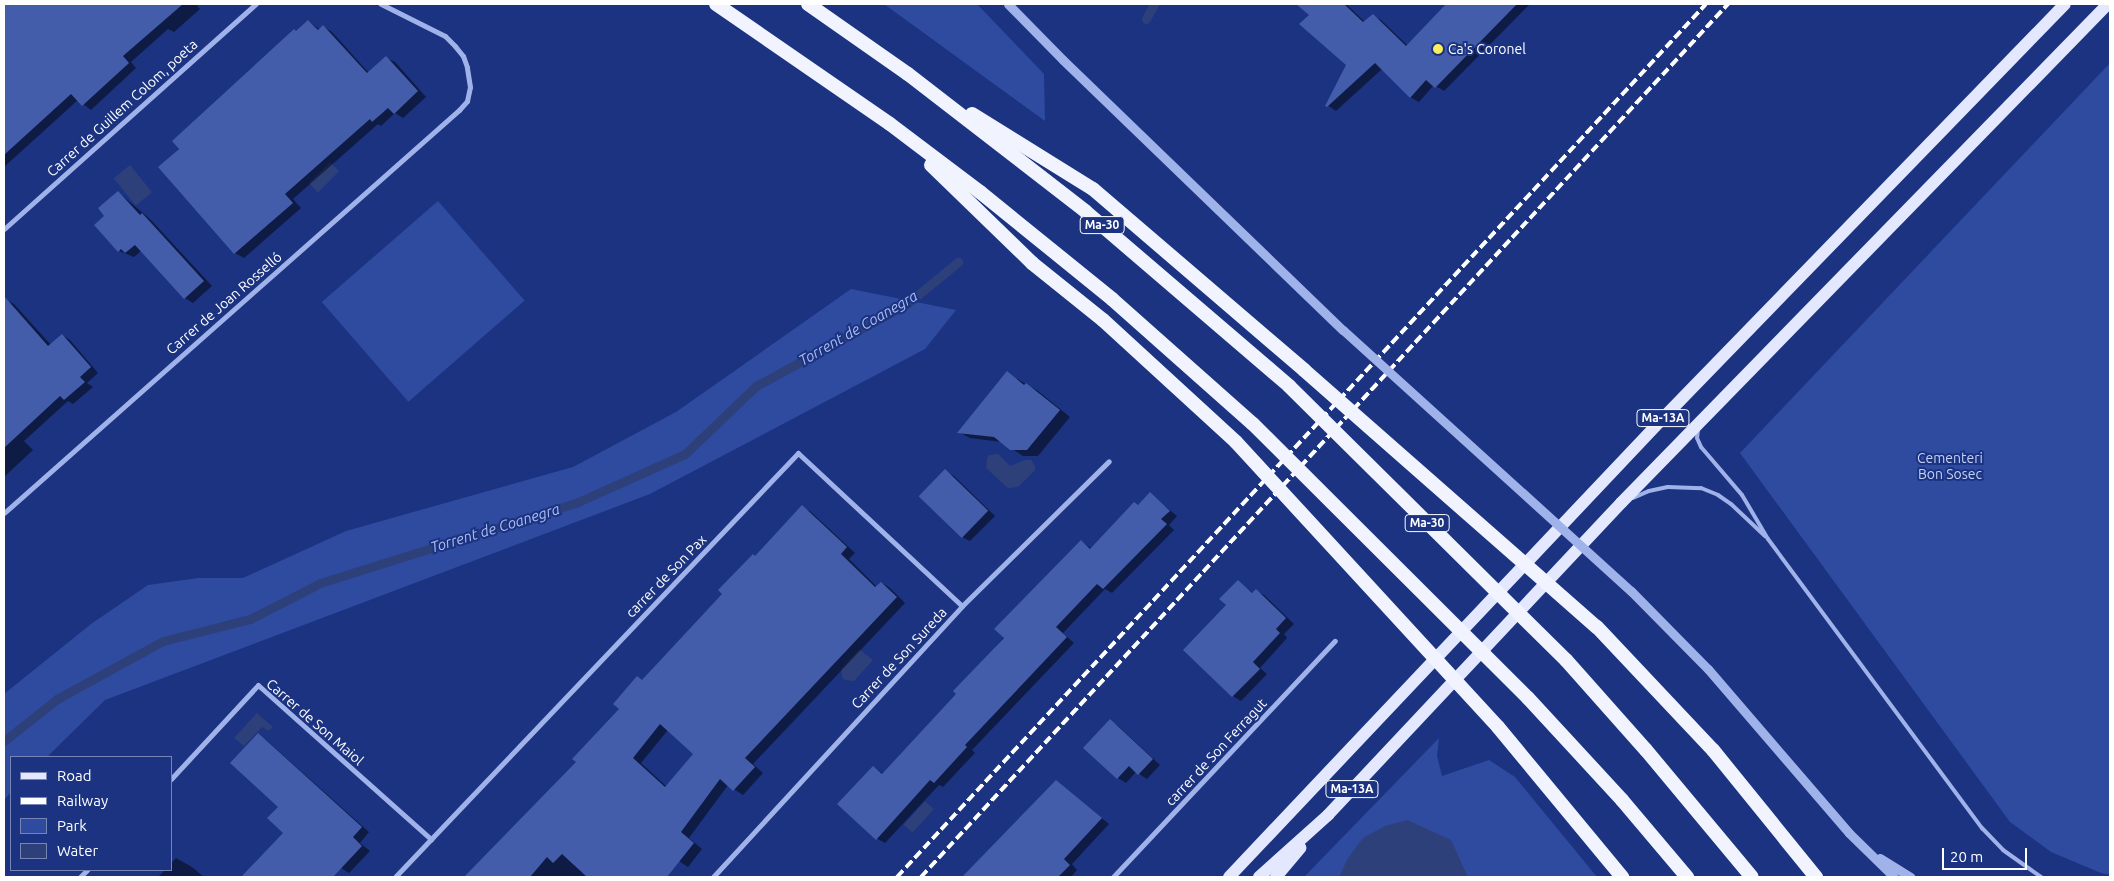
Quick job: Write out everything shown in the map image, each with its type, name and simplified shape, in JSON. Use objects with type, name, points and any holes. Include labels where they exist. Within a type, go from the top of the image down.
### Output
[{"type":"highway","points":[[716,4],[890,124],[980,192],[1082,274],[1253,424],[1528,698],[1622,800],[1687,877]]},
{"type":"highway","name":"Ma-30","points":[[808,4],[908,74],[1085,211],[1288,386],[1566,660],[1652,757],[1752,877]]},
{"type":"highway","points":[[908,74],[1094,189],[1174,256],[1597,627],[1714,750],[1816,877]]},
{"type":"highway","points":[[890,124],[1032,263],[1103,320],[1236,442],[1498,727],[1622,877]]},
{"type":"main road","name":"Ma-13A","points":[[1229,877],[1667,414],[2065,4]]},
{"type":"main road","name":"Ma-13A","points":[[1259,877],[1328,814],[1621,503],[2108,4]]},
{"type":"main road","points":[[1276,877],[1328,814]]},
{"type":"street","name":"Carrer de Guillem Colom, poeta","points":[[4,229],[256,4]]},
{"type":"street","name":"Carrer de Joan Rosselló","points":[[4,513],[467,101],[470,87],[467,67],[459,51],[444,36],[381,4]]},
{"type":"street","points":[[1008,4],[1063,60],[1343,330],[1631,591],[1714,676],[1849,833],[1894,877]]},
{"type":"street","name":"carrer de Son Pax","points":[[395,877],[798,453],[962,606]]},
{"type":"street","name":"Carrer de Son Sureda","points":[[713,877],[962,606],[1109,461]]},
{"type":"street","name":"carrer de Son Ferragut","points":[[1113,877],[1335,641]]},
{"type":"street","name":"Carrer de Son Maiol","points":[[172,778],[258,685],[431,839]]},
{"type":"street","points":[[1869,852],[1910,877]]},
{"type":"lane","points":[[1699,423],[1697,432],[1699,443],[1742,495],[1768,539],[1982,828],[2003,850],[2041,877]]},
{"type":"lane","points":[[1621,503],[1649,491],[1668,487],[1701,488],[1718,495],[1731,504],[1768,539]]},
{"type":"green space","points":[[884,4],[977,4],[1044,74],[1045,121]]},
{"type":"green space","name":"Cementeri Bon Sosec","points":[[2110,63],[2110,875],[2051,852],[2010,822],[1740,453]]},
{"type":"green space","points":[[438,201],[525,301],[408,402],[322,302]]},
{"type":"green space","points":[[851,289],[956,310],[925,349],[650,494],[105,700],[48,756],[10,756],[10,793],[4,800],[4,694],[91,624],[148,585],[198,578],[243,578],[346,531],[573,467],[676,412]]},
{"type":"green space","points":[[1439,738],[1437,756],[1442,776],[1489,760],[1515,777],[1597,877],[1304,877]]},
{"type":"water","points":[[330,162],[339,171],[318,192],[309,183]]},
{"type":"water","points":[[130,165],[152,192],[136,205],[114,178]]},
{"type":"water","points":[[998,454],[1010,466],[1025,460],[1031,460],[1035,470],[1018,487],[1008,488],[986,468],[989,455]]},
{"type":"water","points":[[859,649],[873,660],[854,681],[845,680],[842,677],[841,669]]},
{"type":"water","points":[[257,713],[273,727],[268,731],[262,727],[244,746],[234,738]]},
{"type":"water","points":[[925,801],[934,809],[913,833],[904,825]]},
{"type":"water","points":[[1407,820],[1451,840],[1468,877],[1339,877],[1348,858],[1363,838],[1385,826]]},
{"type":"building","points":[[4,4],[183,4],[123,56],[129,63],[82,106],[71,94],[4,155]]},
{"type":"building","name":"Ca's Coronel","points":[[1296,4],[1344,4],[1363,22],[1373,14],[1406,46],[1446,4],[1517,4],[1435,88],[1426,80],[1410,98],[1375,63],[1327,107],[1325,106],[1346,65],[1299,24],[1309,15]]},
{"type":"building","points":[[308,20],[318,30],[323,25],[367,73],[386,56],[418,91],[394,114],[388,108],[372,122],[370,119],[285,194],[293,203],[234,254],[158,167],[179,149],[172,141],[294,29],[296,31]]},
{"type":"building","points":[[118,191],[140,215],[142,213],[204,281],[184,299],[135,245],[125,253],[121,249],[118,252],[94,225],[104,216],[98,208]]},
{"type":"building","points":[[4,296],[48,346],[62,334],[91,367],[80,377],[85,382],[64,400],[60,396],[4,448]]},
{"type":"building","points":[[1007,371],[1024,385],[1026,383],[1060,410],[1027,450],[1010,450],[994,437],[957,433]]},
{"type":"building","points":[[945,469],[988,511],[962,538],[919,496]]},
{"type":"building","points":[[1150,492],[1170,511],[1161,519],[1167,524],[1103,589],[1097,584],[1056,627],[1067,637],[965,745],[967,747],[934,783],[930,780],[876,840],[837,804],[873,766],[882,774],[956,694],[953,691],[1004,638],[994,629],[1081,540],[1090,549],[1134,502],[1138,505]]},
{"type":"building","points":[[802,505],[847,547],[841,554],[875,587],[881,582],[897,597],[745,758],[755,767],[733,791],[720,779],[681,832],[694,843],[667,877],[587,877],[562,854],[553,863],[547,857],[530,877],[464,877],[576,762],[572,759],[619,709],[613,704],[637,676],[642,680],[722,594],[718,590],[753,554],[755,556]],"holes":[[[660,724],[693,754],[665,787],[633,758]]]},
{"type":"building","points":[[1238,580],[1252,593],[1256,589],[1286,618],[1276,629],[1280,633],[1253,662],[1260,669],[1232,697],[1183,650],[1226,605],[1219,599]]},
{"type":"building","points":[[1110,719],[1153,759],[1138,775],[1129,766],[1117,779],[1083,748]]},
{"type":"building","points":[[258,733],[362,827],[353,837],[362,846],[333,877],[241,877],[283,833],[267,818],[278,807],[230,763]]},
{"type":"building","points":[[1056,780],[1102,818],[1064,859],[1070,865],[1058,877],[962,877]]},
{"type":"waterway","name":"Torrent de Coanegra","points":[[1146,19],[1154,4]]},
{"type":"waterway","name":"Torrent de Coanegra","points":[[4,741],[57,699],[163,641],[250,619],[320,583],[578,502],[685,454],[756,386],[908,303],[958,262]]},
{"type":"railway","points":[[897,877],[1706,4]]},
{"type":"railway","points":[[921,877],[1728,4]]},
{"type":"place","name":"Ca's Coronel","points":[[1438,49]]}]
